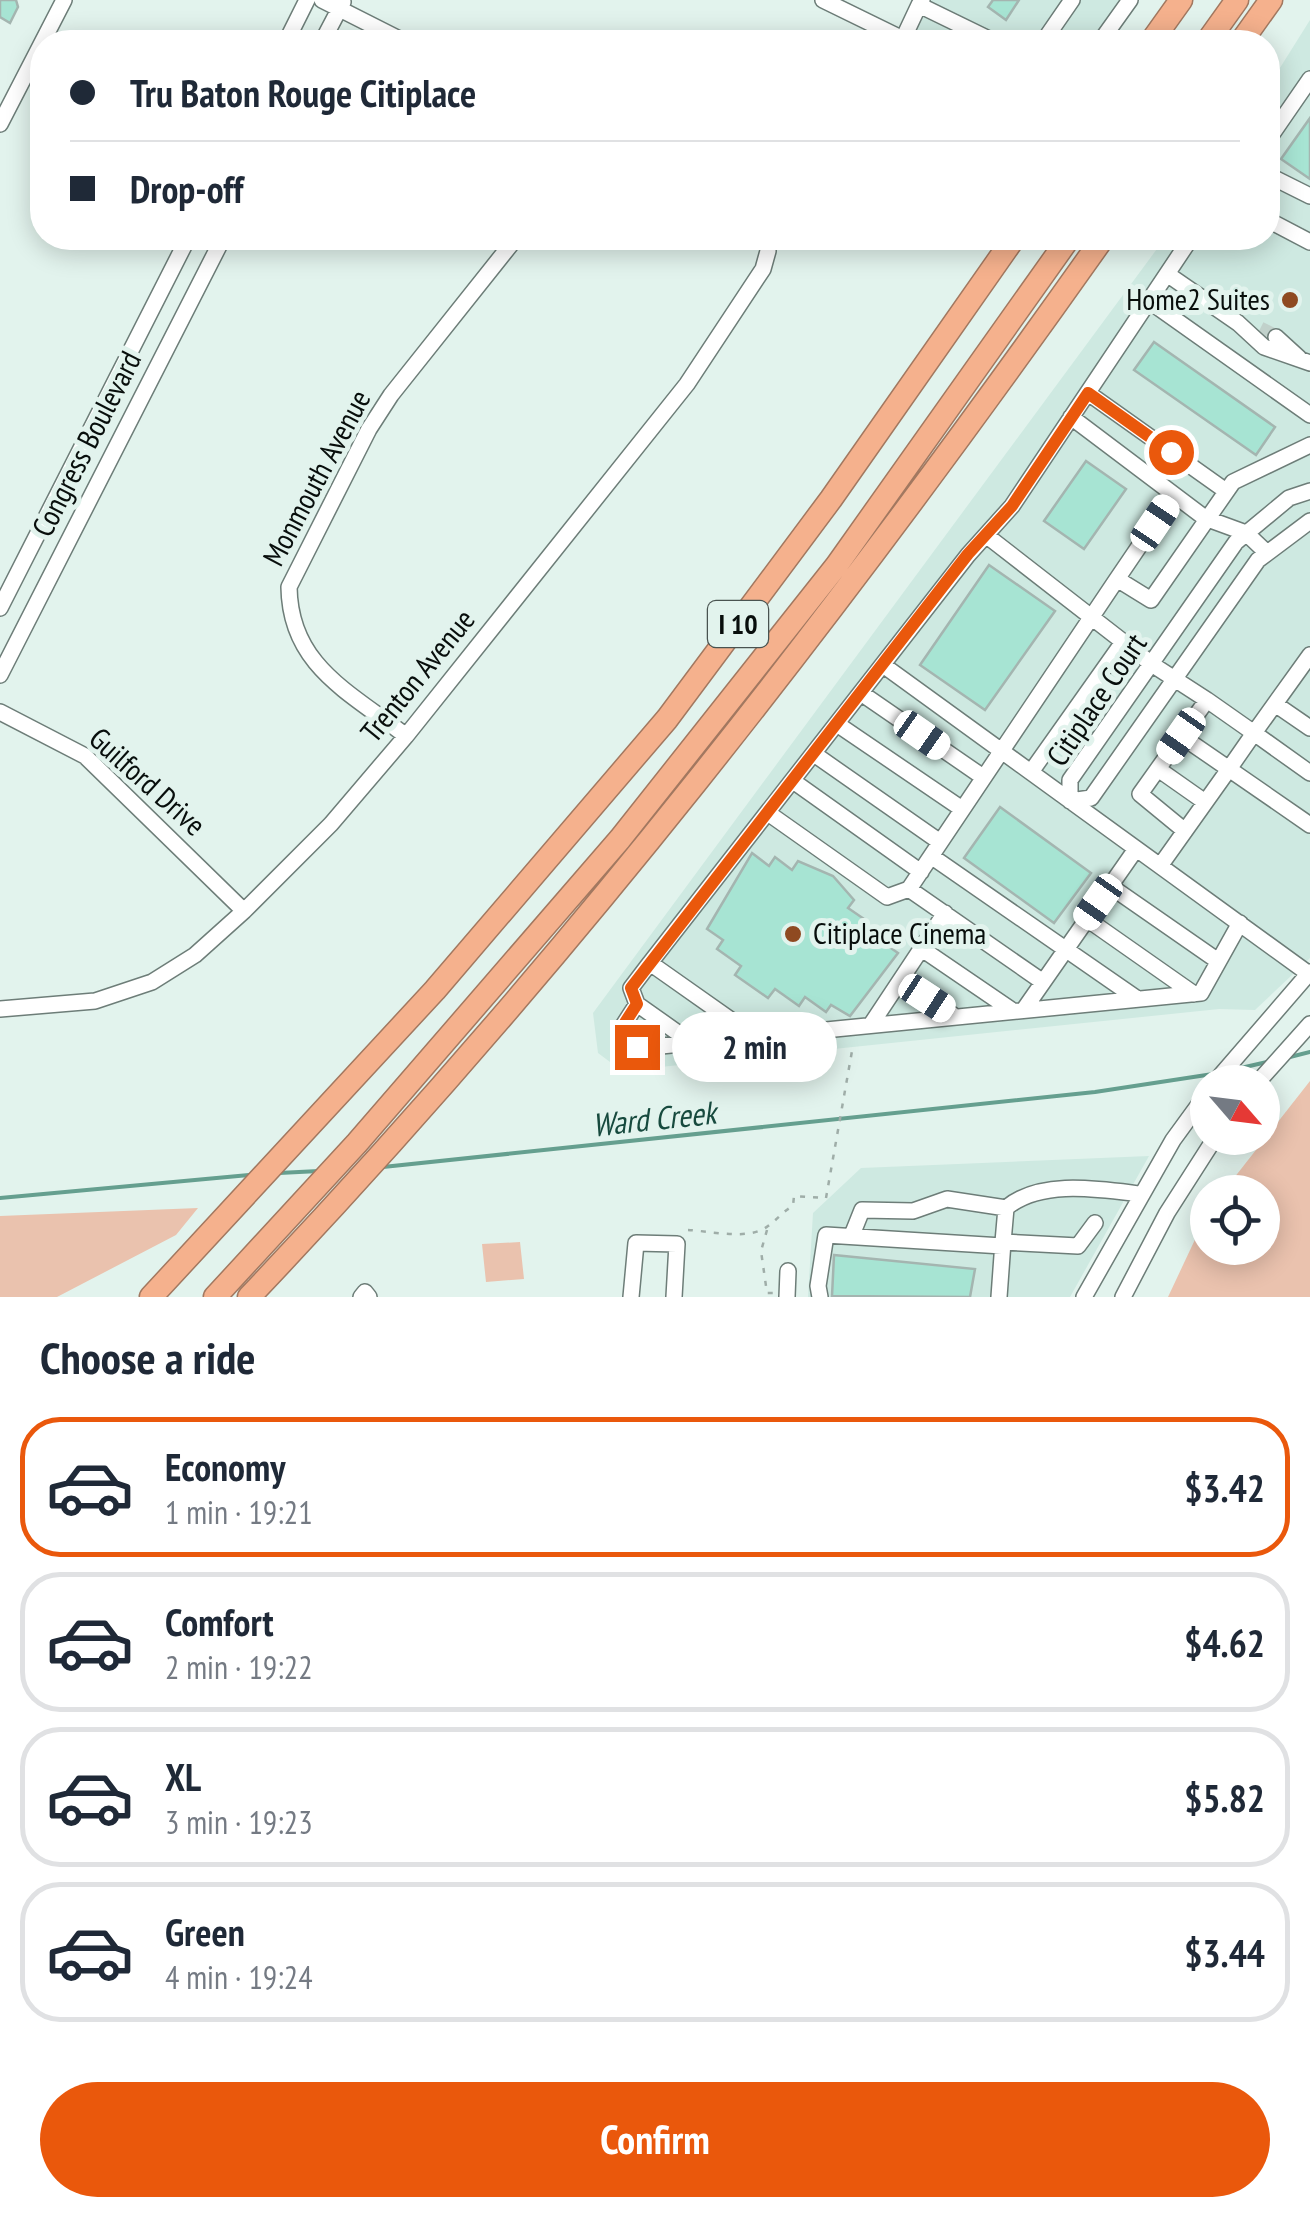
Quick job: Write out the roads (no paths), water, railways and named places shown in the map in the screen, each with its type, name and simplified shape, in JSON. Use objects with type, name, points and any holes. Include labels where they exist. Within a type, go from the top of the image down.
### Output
[{"type":"highway","points":[[1160,30],[1181,0]]},
{"type":"highway","points":[[1216,30],[1237,0]]},
{"type":"highway","points":[[1250,30],[1271,0]]},
{"type":"highway","name":"I 10","points":[[152,1297],[434,990],[667,719],[830,499],[1006,250]]},
{"type":"highway","name":"I 10","points":[[216,1296],[357,1144],[620,840],[837,565],[1060,250]]},
{"type":"highway","points":[[249,1297],[451,1078],[620,882],[796,657],[1094,250]]},
{"type":"street","points":[[49,30],[64,0]]},
{"type":"street","points":[[292,30],[307,0]]},
{"type":"street","points":[[322,0],[341,4],[385,30]]},
{"type":"street","points":[[823,0],[862,10],[890,30]]},
{"type":"street","points":[[1051,30],[1072,0]]},
{"type":"street","points":[[1109,30],[1130,0]]},
{"type":"street","points":[[910,30],[921,3],[972,30]]},
{"type":"street","points":[[328,30],[341,4]]},
{"type":"street","points":[[0,124],[30,66]]},
{"type":"street","points":[[1280,123],[1310,79]]},
{"type":"street","points":[[1280,181],[1310,196]]},
{"type":"street","points":[[1280,226],[1310,242]]},
{"type":"street","name":"Congress Boulevard","points":[[0,608],[182,250]]},
{"type":"street","name":"Congress Boulevard","points":[[0,675],[214,250]]},
{"type":"street","name":"Monmouth Avenue","points":[[406,736],[314,664],[296,638],[289,614],[289,588],[384,406],[507,250]]},
{"type":"street","name":"Trenton Avenue","points":[[0,1009],[95,1001],[152,982],[195,955],[244,911],[331,824],[406,736],[708,355],[763,269],[765,250]]},
{"type":"street","points":[[692,1043],[637,1004],[631,988],[987,536],[1184,250]]},
{"type":"street","points":[[1167,274],[1238,323],[1264,347],[1304,361]]},
{"type":"street","points":[[1149,301],[1310,415]]},
{"type":"street","points":[[1238,323],[1260,329]]},
{"type":"street","points":[[1276,337],[1304,361]]},
{"type":"street","points":[[1088,393],[1226,491]]},
{"type":"street","points":[[1071,418],[1205,518],[1246,532],[1266,552]]},
{"type":"street","points":[[1117,579],[1151,600],[1233,482],[1310,445]]},
{"type":"street","points":[[75,459],[104,473]]},
{"type":"street","name":"Citiplace Court","points":[[1310,491],[1289,498],[1246,532],[1070,780],[1070,801],[1091,798],[1266,552],[1310,521]]},
{"type":"street","points":[[768,813],[887,897],[909,888],[1174,495]]},
{"type":"street","points":[[987,536],[1154,665],[1310,772]]},
{"type":"street","points":[[1031,772],[1123,642]]},
{"type":"street","points":[[1160,866],[1275,704],[1305,673],[1310,655]]},
{"type":"street","points":[[883,665],[1309,973],[1230,1065]]},
{"type":"street","points":[[861,693],[982,778]]},
{"type":"street","points":[[1185,830],[1140,797],[1207,700]]},
{"type":"street","points":[[1275,704],[1310,728]]},
{"type":"street","name":"Guilford Drive","points":[[0,712],[85,756],[244,911]]},
{"type":"street","points":[[838,724],[962,810]]},
{"type":"street","points":[[1181,736],[1310,824]]},
{"type":"street","points":[[814,754],[1066,950],[1136,998]]},
{"type":"street","points":[[1158,769],[1205,802]]},
{"type":"street","points":[[793,781],[921,872]]},
{"type":"street","points":[[1018,1009],[1043,982],[1136,848]]},
{"type":"street","points":[[1110,886],[1218,961]]},
{"type":"street","points":[[909,888],[1043,982]]},
{"type":"street","points":[[872,1023],[945,913]]},
{"type":"street","points":[[1087,919],[1194,994]]},
{"type":"street","points":[[637,1004],[619,1032],[640,1048],[1194,994],[1206,988],[1240,923]]},
{"type":"street","points":[[922,949],[1018,1009]]},
{"type":"street","points":[[650,964],[755,1038]]},
{"type":"street","points":[[900,980],[953,1015]]},
{"type":"street","points":[[1273,1065],[1310,1024]]},
{"type":"street","points":[[1084,1297],[1140,1194],[1190,1117]]},
{"type":"street","points":[[1123,1297],[1167,1213],[1204,1155]]},
{"type":"street","points":[[998,1297],[1006,1208],[1023,1194],[1096,1189],[1140,1194]]},
{"type":"street","points":[[852,1234],[862,1210],[913,1211],[947,1199],[1006,1208]]},
{"type":"street","points":[[820,1297],[818,1286],[826,1235],[1078,1246],[1095,1222]]},
{"type":"street","points":[[632,1297],[636,1243],[677,1244],[674,1297]]},
{"type":"street","points":[[787,1295],[788,1271]]},
{"type":"street","points":[[361,1297],[365,1292],[369,1297]]},
{"type":"waterway","name":"Ward Creek","points":[[1286,1058],[1310,1052]]},
{"type":"waterway","name":"Ward Creek","points":[[1254,1065],[1267,1062]]},
{"type":"waterway","name":"Ward Creek","points":[[383,1167],[1095,1092],[1190,1078]]},
{"type":"waterway","name":"Ward Creek","points":[[279,1173],[319,1171]]},
{"type":"waterway","name":"Ward Creek","points":[[0,1198],[249,1175]]},
{"type":"tunnel","points":[[1260,329],[1276,337]]},
{"type":"place","name":"Home2 Suites","points":[[1290,300]]},
{"type":"place","name":"Citiplace Cinema","points":[[793,934]]}]
